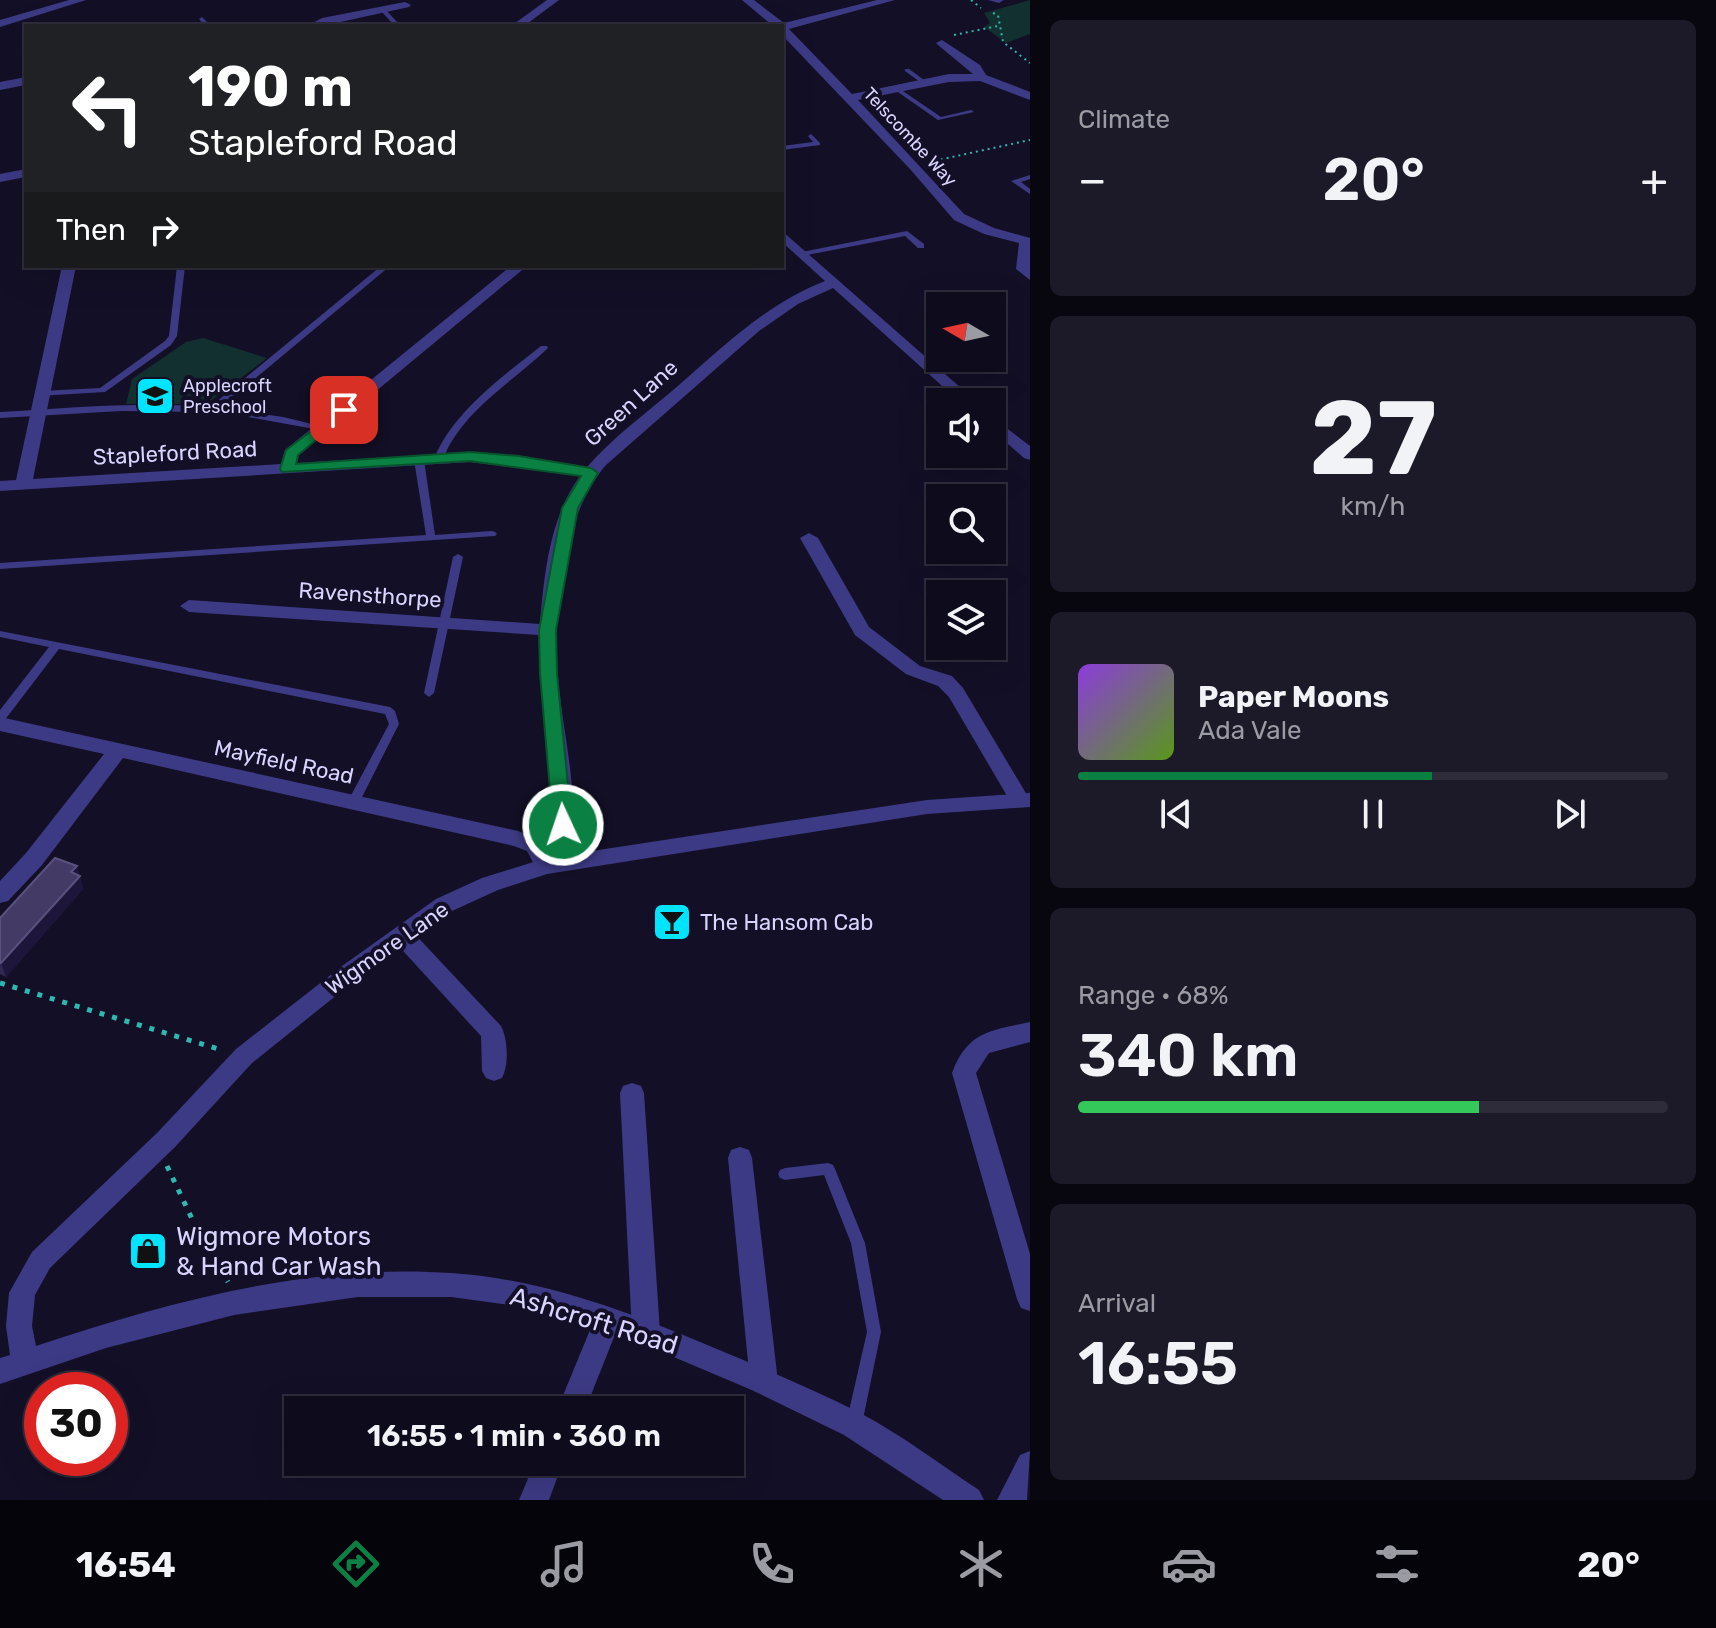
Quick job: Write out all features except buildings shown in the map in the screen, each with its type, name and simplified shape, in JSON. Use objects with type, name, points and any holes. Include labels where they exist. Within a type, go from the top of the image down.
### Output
[{"type":"street","points":[[0,24],[81,0]]},
{"type":"street","points":[[520,24],[554,0]]},
{"type":"street","name":"Telscombe Way","points":[[747,0],[777,24]]},
{"type":"street","points":[[784,26],[890,0]]},
{"type":"street","points":[[21,4],[38,13]]},
{"type":"street","points":[[317,24],[405,5]]},
{"type":"street","name":"Telscombe Way","points":[[784,30],[915,166],[959,217],[989,231],[1029,242]]},
{"type":"street","points":[[942,43],[976,67],[981,77]]},
{"type":"street","points":[[850,98],[925,83],[981,77],[1030,96]]},
{"type":"street","points":[[0,86],[24,81]]},
{"type":"street","points":[[0,178],[24,173]]},
{"type":"street","points":[[784,237],[953,388]]},
{"type":"street","points":[[1029,242],[1021,261],[1030,276]]},
{"type":"street","points":[[24,483],[69,268]]},
{"type":"street","points":[[288,469],[291,453],[518,268]]},
{"type":"street","name":"Green Lane","points":[[543,858],[563,825],[548,674],[547,630],[570,508],[591,473],[746,333],[816,288],[833,283]]},
{"type":"street","points":[[1006,434],[1030,455]]},
{"type":"street","name":"Stapleford Road","points":[[0,486],[488,457],[591,473]]},
{"type":"street","points":[[809,538],[862,631],[913,670],[945,681],[956,693],[1025,801]]},
{"type":"street","name":"Ravensthorpe","points":[[189,606],[547,630]]},
{"type":"street","name":"Mayfield Road","points":[[0,724],[518,839],[543,858]]},
{"type":"street","points":[[0,895],[34,859],[118,750]]},
{"type":"street","name":"Wigmore Lane","points":[[12,1366],[22,1293],[41,1260],[154,1152],[244,1056],[444,905],[543,858],[927,807],[1025,801]]},
{"type":"street","points":[[402,935],[493,1033],[494,1071]]},
{"type":"street","points":[[1030,1032],[985,1042],[970,1054],[964,1073],[1030,1299]]},
{"type":"street","points":[[632,1093],[646,1332]]},
{"type":"street","points":[[740,1158],[764,1382]]},
{"type":"street","name":"Ashcroft Road","points":[[12,1366],[106,1335],[234,1303],[358,1285],[451,1285],[524,1295],[646,1332],[764,1382],[854,1425],[969,1500]]},
{"type":"street","points":[[577,1396],[607,1322]]},
{"type":"street","points":[[1012,1500],[1030,1465]]},
{"type":"street","points":[[534,1500],[543,1476]]},
{"type":"lane","points":[[382,9],[396,24]]},
{"type":"lane","points":[[202,19],[206,24]]},
{"type":"lane","points":[[907,70],[925,83]]},
{"type":"lane","points":[[897,89],[940,119],[971,112]]},
{"type":"lane","points":[[811,136],[824,151]]},
{"type":"lane","points":[[784,148],[818,144]]},
{"type":"lane","points":[[1030,177],[1015,181],[1030,192]]},
{"type":"lane","points":[[802,254],[907,233],[921,246]]},
{"type":"lane","points":[[41,394],[102,390],[168,343],[173,336],[181,268]]},
{"type":"lane","points":[[211,411],[384,268]]},
{"type":"lane","points":[[439,459],[441,449],[480,403],[544,348]]},
{"type":"lane","points":[[0,415],[37,411],[211,411],[288,418],[322,429]]},
{"type":"lane","points":[[419,460],[431,537]]},
{"type":"lane","points":[[0,566],[492,534]]},
{"type":"lane","points":[[429,693],[458,557]]},
{"type":"lane","points":[[0,634],[390,711],[394,724],[354,801]]},
{"type":"lane","points":[[0,718],[56,645]]},
{"type":"lane","points":[[785,1174],[828,1169],[858,1243],[874,1332],[854,1425]]},
{"type":"path","points":[[971,0],[998,15],[1003,42],[1030,63]]},
{"type":"path","points":[[942,43],[937,39],[998,26]]},
{"type":"path","points":[[915,166],[1030,140]]},
{"type":"path","points":[[0,983],[244,1056]]},
{"type":"path","points":[[154,1152],[169,1169],[194,1223],[231,1287],[234,1303]]},
{"type":"green space","points":[[1030,0],[1030,34],[1006,43],[984,27],[990,23],[984,13]]},
{"type":"green space","points":[[203,338],[267,358],[207,404],[126,404],[132,379],[186,342]]},
{"type":"place","name":"Applecroft Preschool","points":[[155,396]]},
{"type":"place","name":"The Hansom Cab","points":[[672,922]]},
{"type":"place","name":"Wigmore Motors & Hand Car Wash","points":[[148,1251]]},
{"type":"route","points":[[344,410],[291,453],[288,469],[488,457],[591,473],[578,489],[570,508],[547,630],[548,674],[563,825]]}]
